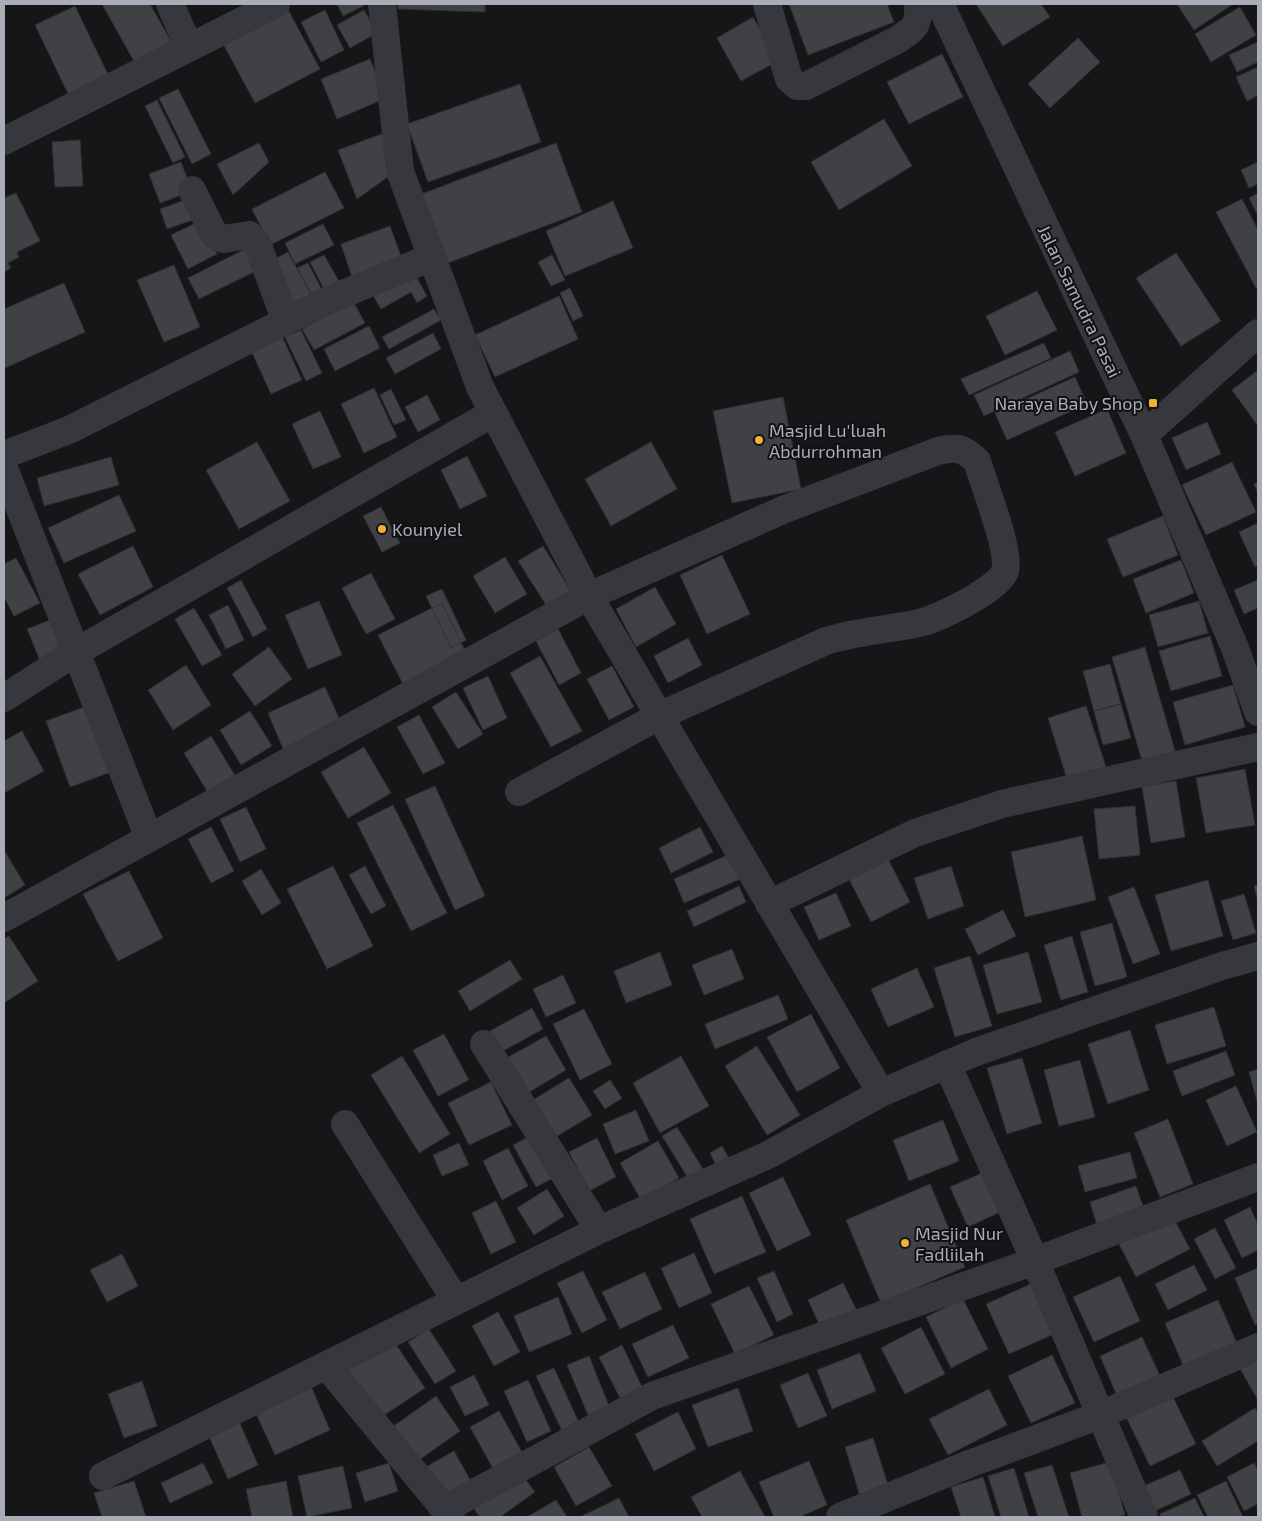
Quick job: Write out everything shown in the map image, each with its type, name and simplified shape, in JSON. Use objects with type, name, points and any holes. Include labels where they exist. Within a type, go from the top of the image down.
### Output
[{"type":"street","points":[[170,4],[189,47]]},
{"type":"street","points":[[4,141],[276,4]]},
{"type":"street","points":[[382,4],[400,171],[480,387],[589,596],[881,1093]]},
{"type":"street","points":[[767,4],[789,79],[797,86],[806,86],[897,40],[909,32],[919,20],[918,4]]},
{"type":"street","name":"Jalan Samudra Pasai","points":[[940,4],[1144,435],[1235,648],[1258,712]]},
{"type":"street","points":[[192,190],[214,234],[223,239],[249,235],[257,243],[286,321]]},
{"type":"street","points":[[4,455],[69,430],[324,302],[432,257]]},
{"type":"street","points":[[1144,435],[1258,333]]},
{"type":"street","points":[[4,698],[76,652],[493,413]]},
{"type":"street","points":[[4,918],[589,596],[784,509],[938,451],[954,447],[966,451],[977,461],[1006,553],[1005,572],[990,589],[960,606],[921,623],[846,634],[826,641],[663,723],[519,792]]},
{"type":"street","points":[[4,468],[149,838]]},
{"type":"street","points":[[766,899],[915,832],[1002,804],[1258,747]]},
{"type":"street","points":[[103,1476],[600,1230],[768,1156],[881,1093],[976,1052],[1186,978],[1258,956]]},
{"type":"street","points":[[484,1044],[600,1230]]},
{"type":"street","points":[[947,1064],[1035,1261],[1144,1517]]},
{"type":"street","points":[[344,1124],[456,1302]]},
{"type":"street","points":[[327,1366],[448,1513],[652,1396],[1035,1261],[1258,1177]]},
{"type":"street","points":[[840,1517],[969,1464],[1100,1415],[1258,1347]]},
{"type":"building","points":[[102,4],[150,4],[172,43],[135,63]]},
{"type":"building","points":[[285,4],[320,69],[255,103],[220,38]]},
{"type":"building","points":[[337,4],[367,4],[343,16]]},
{"type":"building","points":[[398,4],[485,4],[485,12],[398,9]]},
{"type":"building","points":[[789,4],[887,4],[894,22],[808,55]]},
{"type":"building","points":[[976,4],[1041,4],[1050,17],[1003,46]]},
{"type":"building","points":[[1177,4],[1233,4],[1194,30]]},
{"type":"building","points":[[75,6],[112,83],[72,102],[35,25]]},
{"type":"building","points":[[1240,7],[1256,35],[1211,62],[1195,34]]},
{"type":"building","points":[[325,10],[344,50],[321,62],[301,22]]},
{"type":"building","points":[[364,10],[377,33],[350,48],[337,25]]},
{"type":"building","points":[[753,17],[778,61],[741,81],[717,38]]},
{"type":"building","points":[[1078,38],[1100,62],[1050,108],[1028,84]]},
{"type":"building","points":[[1258,42],[1258,62],[1237,72],[1229,55]]},
{"type":"building","points":[[942,54],[963,97],[909,124],[887,82]]},
{"type":"building","points":[[370,59],[386,98],[337,119],[321,79]]},
{"type":"building","points":[[1258,67],[1258,95],[1247,101],[1236,77]]},
{"type":"building","points":[[520,84],[541,142],[428,182],[407,124]]},
{"type":"building","points":[[178,89],[211,154],[192,164],[159,98]]},
{"type":"building","points":[[157,100],[185,157],[173,163],[145,106]]},
{"type":"building","points":[[884,119],[912,166],[839,210],[811,162]]},
{"type":"building","points":[[387,132],[389,176],[357,199],[338,150]]},
{"type":"building","points":[[80,140],[83,186],[55,187],[52,142]]},
{"type":"building","points":[[259,143],[269,162],[233,195],[217,164]]},
{"type":"building","points":[[556,143],[582,212],[445,264],[419,195]]},
{"type":"building","points":[[181,162],[192,191],[160,203],[149,174]]},
{"type":"building","points":[[1258,162],[1258,184],[1249,188],[1241,170]]},
{"type":"building","points":[[325,172],[344,208],[270,245],[252,209]]},
{"type":"building","points":[[16,193],[40,241],[17,252],[19,257],[8,263],[11,268],[4,272],[4,198]]},
{"type":"building","points":[[1258,193],[1258,216],[1249,198]]},
{"type":"building","points":[[193,197],[201,217],[167,229],[160,209]]},
{"type":"building","points":[[1242,199],[1258,230],[1258,287],[1256,288],[1216,212]]},
{"type":"building","points":[[613,201],[633,248],[565,276],[546,231]]},
{"type":"building","points":[[200,221],[217,254],[188,269],[171,235]]},
{"type":"building","points":[[323,224],[334,245],[295,264],[285,243]]},
{"type":"building","points":[[390,226],[403,262],[353,280],[341,244]]},
{"type":"building","points":[[247,248],[258,270],[199,299],[188,278]]},
{"type":"building","points":[[288,252],[313,298],[290,310],[265,264]]},
{"type":"building","points":[[1176,253],[1221,321],[1181,346],[1136,278]]},
{"type":"building","points":[[324,255],[340,283],[325,291],[310,262]]},
{"type":"building","points":[[552,255],[565,280],[551,286],[538,262]]},
{"type":"building","points":[[308,263],[323,292],[313,297],[297,268]]},
{"type":"building","points":[[174,265],[200,327],[164,342],[137,280]]},
{"type":"building","points":[[413,271],[427,296],[417,303],[411,292],[381,309],[372,294]]},
{"type":"building","points":[[64,283],[85,332],[5,368],[4,309]]},
{"type":"building","points":[[570,288],[583,316],[573,321],[560,293]]},
{"type":"building","points":[[1037,291],[1057,330],[1005,355],[986,316]]},
{"type":"building","points":[[559,296],[578,339],[495,377],[475,335]]},
{"type":"building","points":[[353,301],[365,323],[314,350],[302,329]]},
{"type":"building","points":[[434,309],[441,320],[389,349],[382,337]]},
{"type":"building","points":[[369,326],[380,348],[335,371],[324,349]]},
{"type":"building","points":[[301,330],[322,373],[306,381],[285,337]]},
{"type":"building","points":[[280,332],[302,380],[271,394],[249,346]]},
{"type":"building","points":[[433,333],[441,349],[395,374],[386,358]]},
{"type":"building","points":[[1044,343],[1051,358],[969,395],[961,379]]},
{"type":"building","points":[[1070,351],[1079,372],[984,416],[974,395]]},
{"type":"building","points":[[1258,370],[1258,426],[1232,390]]},
{"type":"building","points":[[1075,377],[1087,404],[1007,440],[995,413]]},
{"type":"building","points":[[374,388],[397,437],[364,453],[341,404]]},
{"type":"building","points":[[391,389],[406,420],[394,425],[380,395]]},
{"type":"building","points":[[427,395],[440,420],[418,432],[405,407]]},
{"type":"building","points":[[783,397],[801,489],[732,503],[713,411]]},
{"type":"building","points":[[1107,409],[1126,453],[1075,476],[1055,432]]},
{"type":"building","points":[[320,411],[341,457],[313,469],[292,424]]},
{"type":"building","points":[[1207,422],[1221,454],[1186,470],[1172,438]]},
{"type":"building","points":[[257,442],[290,501],[239,529],[206,470]]},
{"type":"building","points":[[651,442],[677,489],[611,526],[585,479]]},
{"type":"building","points":[[467,456],[487,496],[460,509],[441,470]]},
{"type":"building","points":[[111,457],[119,485],[44,506],[37,478]]},
{"type":"building","points":[[1232,462],[1256,512],[1206,535],[1182,485]]},
{"type":"building","points":[[1258,482],[1258,493],[1254,484]]},
{"type":"building","points":[[119,495],[136,531],[64,563],[48,528]]},
{"type":"building","name":"Kounyiel","points":[[381,507],[400,543],[382,552],[363,516]]},
{"type":"building","points":[[1163,516],[1178,555],[1123,577],[1107,539]]},
{"type":"building","points":[[1258,523],[1258,565],[1255,567],[1239,532]]},
{"type":"building","points":[[133,546],[153,587],[100,615],[78,574]]},
{"type":"building","points":[[543,546],[574,596],[550,611],[518,561]]},
{"type":"building","points":[[722,555],[750,614],[707,634],[680,575]]},
{"type":"building","points":[[505,557],[527,594],[495,613],[473,576]]},
{"type":"building","points":[[16,558],[40,603],[14,616],[4,597],[4,564]]},
{"type":"building","points":[[1181,560],[1194,593],[1146,613],[1133,579]]},
{"type":"building","points":[[371,573],[395,619],[366,634],[342,588]]},
{"type":"building","points":[[241,580],[267,629],[253,637],[227,588]]},
{"type":"building","points":[[1258,580],[1258,608],[1244,614],[1234,590]]},
{"type":"building","points":[[655,587],[676,624],[636,647],[616,609]]},
{"type":"building","points":[[442,589],[466,640],[451,648],[426,596]]},
{"type":"building","points":[[319,601],[342,655],[308,669],[285,615]]},
{"type":"building","points":[[1199,601],[1208,633],[1158,647],[1149,615]]},
{"type":"building","points":[[442,603],[468,657],[405,688],[378,635]]},
{"type":"building","points":[[228,605],[244,640],[226,649],[209,615]]},
{"type":"building","points":[[194,608],[222,655],[202,666],[175,619]]},
{"type":"building","points":[[53,619],[66,653],[41,663],[27,629]]},
{"type":"building","points":[[558,629],[581,673],[559,685],[536,641]]},
{"type":"building","points":[[1210,636],[1222,676],[1171,691],[1159,651]]},
{"type":"building","points":[[688,638],[702,665],[668,683],[654,656]]},
{"type":"building","points":[[269,647],[292,679],[255,706],[232,674]]},
{"type":"building","points":[[1145,647],[1175,751],[1142,761],[1112,657]]},
{"type":"building","points":[[540,656],[582,731],[551,747],[510,673]]},
{"type":"building","points":[[1110,664],[1121,704],[1094,711],[1083,671]]},
{"type":"building","points":[[186,665],[211,705],[173,730],[148,690]]},
{"type":"building","points":[[612,666],[634,707],[609,720],[587,679]]},
{"type":"building","points":[[488,676],[507,718],[483,730],[463,688]]},
{"type":"building","points":[[1233,685],[1245,727],[1185,745],[1173,702]]},
{"type":"building","points":[[325,687],[342,725],[284,751],[268,713]]},
{"type":"building","points":[[456,692],[483,734],[458,749],[432,707]]},
{"type":"building","points":[[1121,704],[1131,738],[1103,745],[1094,711]]},
{"type":"building","points":[[87,706],[111,772],[70,787],[46,721]]},
{"type":"building","points":[[1086,706],[1106,767],[1067,779],[1048,718]]},
{"type":"building","points":[[250,711],[272,746],[241,765],[220,730]]},
{"type":"building","points":[[419,715],[445,763],[423,774],[397,727]]},
{"type":"building","points":[[22,731],[44,771],[4,793],[4,741]]},
{"type":"building","points":[[211,736],[237,779],[210,796],[184,753]]},
{"type":"building","points":[[364,747],[391,793],[348,818],[321,772]]},
{"type":"building","points":[[1245,769],[1255,825],[1206,833],[1196,778]]},
{"type":"building","points":[[1176,781],[1185,837],[1151,843],[1142,786]]},
{"type":"building","points":[[435,786],[485,896],[455,910],[405,799]]},
{"type":"building","points":[[393,805],[447,913],[411,931],[357,823]]},
{"type":"building","points":[[1135,806],[1140,855],[1099,859],[1094,809]]},
{"type":"building","points":[[246,807],[266,849],[240,862],[220,819]]},
{"type":"building","points":[[211,827],[234,871],[211,883],[188,839]]},
{"type":"building","points":[[700,827],[713,852],[671,873],[659,848]]},
{"type":"building","points":[[1082,836],[1096,900],[1025,917],[1011,852]]},
{"type":"building","points":[[4,850],[25,885],[4,898]]},
{"type":"building","points":[[730,854],[740,879],[684,903],[674,879]]},
{"type":"building","points":[[888,859],[910,902],[871,922],[849,879]]},
{"type":"building","points":[[333,866],[373,946],[327,969],[287,889]]},
{"type":"building","points":[[365,866],[386,906],[371,914],[349,875]]},
{"type":"building","points":[[951,866],[964,906],[928,919],[914,878]]},
{"type":"building","points":[[261,869],[281,903],[262,915],[242,881]]},
{"type":"building","points":[[129,871],[163,938],[118,961],[83,894]]},
{"type":"building","points":[[1208,880],[1223,936],[1171,951],[1155,895]]},
{"type":"building","points":[[1258,885],[1258,901],[1254,886]]},
{"type":"building","points":[[739,886],[746,902],[694,927],[687,911]]},
{"type":"building","points":[[1134,887],[1160,954],[1133,964],[1108,897]]},
{"type":"building","points":[[836,893],[851,926],[819,940],[804,907]]},
{"type":"building","points":[[1244,894],[1256,933],[1233,940],[1221,901]]},
{"type":"building","points":[[1003,910],[1016,936],[978,955],[965,929]]},
{"type":"building","points":[[1112,923],[1127,977],[1095,986],[1080,932]]},
{"type":"building","points":[[9,936],[38,981],[4,1003],[4,939]]},
{"type":"building","points":[[1072,936],[1088,992],[1061,1000],[1044,945]]},
{"type":"building","points":[[732,949],[744,979],[704,995],[692,965]]},
{"type":"building","points":[[660,952],[672,985],[626,1003],[614,971]]},
{"type":"building","points":[[1028,952],[1042,1002],[997,1014],[983,965]]},
{"type":"building","points":[[970,956],[992,1026],[955,1037],[934,968]]},
{"type":"building","points":[[510,960],[522,979],[470,1011],[458,991]]},
{"type":"building","points":[[917,968],[934,1007],[888,1027],[871,989]]},
{"type":"building","points":[[563,975],[576,1003],[546,1017],[533,989]]},
{"type":"building","points":[[778,995],[788,1019],[715,1049],[705,1024]]},
{"type":"building","points":[[1214,1007],[1226,1046],[1167,1064],[1155,1025]]},
{"type":"building","points":[[532,1008],[543,1029],[501,1052],[490,1031]]},
{"type":"building","points":[[584,1009],[612,1064],[580,1080],[553,1024]]},
{"type":"building","points":[[811,1014],[840,1068],[797,1092],[767,1037]]},
{"type":"building","points":[[1130,1030],[1149,1090],[1108,1104],[1088,1044]]},
{"type":"building","points":[[444,1034],[469,1080],[438,1096],[413,1050]]},
{"type":"building","points":[[546,1036],[566,1070],[526,1094],[505,1059]]},
{"type":"building","points":[[757,1046],[800,1115],[767,1135],[725,1066]]},
{"type":"building","points":[[1226,1051],[1235,1075],[1182,1096],[1173,1071]]},
{"type":"building","points":[[402,1056],[450,1134],[419,1153],[371,1075]]},
{"type":"building","points":[[681,1056],[709,1106],[660,1133],[633,1083]]},
{"type":"building","points":[[1022,1058],[1042,1123],[1007,1134],[987,1068]]},
{"type":"building","points":[[1080,1060],[1095,1117],[1059,1126],[1044,1070]]},
{"type":"building","points":[[1258,1069],[1258,1101],[1257,1101],[1249,1072]]},
{"type":"building","points":[[569,1078],[592,1115],[554,1138],[531,1101]]},
{"type":"building","points":[[610,1080],[622,1098],[605,1109],[593,1091]]},
{"type":"building","points":[[491,1082],[512,1125],[469,1145],[448,1103]]},
{"type":"building","points":[[1236,1086],[1257,1132],[1227,1146],[1206,1100]]},
{"type":"building","points":[[636,1110],[649,1141],[615,1154],[603,1124]]},
{"type":"building","points":[[1168,1119],[1193,1184],[1160,1197],[1134,1133]]},
{"type":"building","points":[[943,1120],[959,1161],[909,1181],[893,1140]]},
{"type":"building","points":[[677,1127],[703,1169],[688,1178],[662,1136]]},
{"type":"building","points":[[534,1134],[557,1176],[536,1187],[513,1145]]},
{"type":"building","points":[[597,1138],[616,1177],[589,1191],[569,1152]]},
{"type":"building","points":[[658,1141],[679,1178],[641,1200],[620,1163]]},
{"type":"building","points":[[459,1143],[469,1165],[442,1176],[433,1155]]},
{"type":"building","points":[[722,1146],[730,1160],[717,1167],[710,1153]]},
{"type":"building","points":[[508,1148],[528,1186],[502,1200],[483,1161]]},
{"type":"building","points":[[1130,1152],[1137,1178],[1085,1192],[1078,1166]]},
{"type":"building","points":[[982,1173],[1000,1212],[968,1227],[950,1187]]},
{"type":"building","points":[[783,1177],[811,1235],[777,1251],[749,1193]]},
{"type":"building","name":"Masjid Nur Fadliilah","points":[[930,1184],[965,1267],[881,1303],[846,1220]]},
{"type":"building","points":[[1136,1186],[1144,1209],[1097,1225],[1090,1202]]},
{"type":"building","points":[[547,1189],[564,1216],[534,1235],[517,1208]]},
{"type":"building","points":[[742,1196],[766,1252],[714,1274],[690,1219]]},
{"type":"building","points":[[496,1201],[516,1242],[491,1254],[472,1213]]},
{"type":"building","points":[[1250,1207],[1258,1225],[1258,1250],[1242,1258],[1224,1220]]},
{"type":"building","points":[[1173,1217],[1190,1249],[1136,1277],[1119,1244]]},
{"type":"building","points":[[1215,1228],[1236,1268],[1215,1279],[1194,1239]]},
{"type":"building","points":[[694,1253],[712,1293],[679,1308],[661,1268]]},
{"type":"building","points":[[122,1254],[138,1286],[107,1302],[90,1270]]},
{"type":"building","points":[[1194,1265],[1207,1290],[1168,1310],[1155,1284]]},
{"type":"building","points":[[1258,1268],[1258,1323],[1255,1325],[1235,1278]]},
{"type":"building","points":[[583,1271],[607,1320],[582,1333],[557,1283]]},
{"type":"building","points":[[774,1271],[793,1314],[777,1322],[757,1278]]},
{"type":"building","points":[[645,1272],[662,1309],[620,1329],[602,1292]]},
{"type":"building","points":[[1120,1276],[1140,1321],[1094,1342],[1073,1297]]},
{"type":"building","points":[[843,1283],[856,1309],[820,1326],[808,1300]]},
{"type":"building","points":[[1033,1283],[1056,1333],[1009,1354],[986,1304]]},
{"type":"building","points":[[749,1286],[774,1335],[735,1354],[711,1304]]},
{"type":"building","points":[[558,1297],[572,1334],[529,1352],[514,1316]]},
{"type":"building","points":[[963,1299],[988,1349],[951,1368],[926,1317]]},
{"type":"building","points":[[1218,1300],[1239,1348],[1186,1372],[1165,1323]]},
{"type":"building","points":[[498,1312],[520,1352],[494,1366],[472,1326]]},
{"type":"building","points":[[673,1325],[689,1358],[648,1377],[632,1344]]},
{"type":"building","points":[[921,1327],[945,1374],[905,1394],[881,1348]]},
{"type":"building","points":[[429,1329],[456,1371],[435,1384],[408,1342]]},
{"type":"building","points":[[1142,1337],[1161,1378],[1118,1398],[1100,1356]]},
{"type":"building","points":[[393,1340],[425,1388],[380,1418],[347,1370]]},
{"type":"building","points":[[622,1345],[643,1389],[621,1400],[599,1357]]},
{"type":"building","points":[[860,1353],[876,1391],[832,1409],[817,1370]]},
{"type":"building","points":[[1052,1355],[1075,1403],[1031,1423],[1008,1376]]},
{"type":"building","points":[[1258,1355],[1258,1400],[1239,1367]]},
{"type":"building","points":[[589,1356],[609,1406],[588,1415],[567,1365]]},
{"type":"building","points":[[554,1368],[580,1425],[563,1433],[536,1376]]},
{"type":"building","points":[[808,1373],[827,1416],[798,1428],[780,1385]]},
{"type":"building","points":[[474,1375],[489,1405],[465,1416],[450,1387]]},
{"type":"building","points":[[528,1380],[551,1431],[527,1442],[504,1391]]},
{"type":"building","points":[[142,1381],[157,1426],[124,1438],[108,1394]]},
{"type":"building","points":[[310,1384],[330,1430],[275,1455],[254,1409]]},
{"type":"building","points":[[738,1388],[753,1431],[708,1447],[692,1405]]},
{"type":"building","points":[[989,1389],[1007,1425],[948,1455],[929,1419]]},
{"type":"building","points":[[1172,1395],[1196,1444],[1150,1466],[1126,1417]]},
{"type":"building","points":[[436,1396],[460,1431],[412,1465],[388,1430]]},
{"type":"building","points":[[1255,1408],[1258,1413],[1258,1441],[1217,1466],[1202,1441]]},
{"type":"building","points":[[499,1411],[524,1456],[495,1472],[470,1427]]},
{"type":"building","points":[[678,1412],[696,1449],[654,1471],[635,1434]]},
{"type":"building","points":[[239,1421],[258,1465],[228,1479],[208,1434]]},
{"type":"building","points":[[873,1438],[889,1488],[860,1496],[845,1447]]},
{"type":"building","points":[[589,1447],[612,1486],[576,1506],[554,1467]]},
{"type":"building","points":[[454,1451],[473,1485],[444,1502],[424,1468]]},
{"type":"building","points":[[809,1461],[827,1505],[799,1517],[774,1517],[759,1482]]},
{"type":"building","points":[[1110,1462],[1125,1515],[1116,1517],[1082,1517],[1070,1473]]},
{"type":"building","points":[[203,1463],[213,1483],[170,1503],[161,1483]]},
{"type":"building","points":[[389,1463],[398,1491],[365,1502],[356,1473]]},
{"type":"building","points":[[1254,1463],[1258,1471],[1258,1504],[1244,1511],[1227,1477]]},
{"type":"building","points":[[1052,1465],[1069,1517],[1038,1517],[1024,1473]]},
{"type":"building","points":[[343,1466],[352,1508],[307,1517],[298,1476]]},
{"type":"building","points":[[1014,1468],[1029,1517],[1001,1517],[988,1476]]},
{"type":"building","points":[[1180,1470],[1191,1494],[1155,1511],[1144,1486]]},
{"type":"building","points":[[740,1471],[765,1517],[702,1517],[691,1497]]},
{"type":"building","points":[[520,1472],[535,1492],[500,1517],[480,1517],[472,1506]]},
{"type":"building","points":[[983,1477],[995,1517],[961,1517],[951,1487]]},
{"type":"building","points":[[134,1481],[146,1517],[102,1517],[94,1493]]},
{"type":"building","points":[[286,1481],[293,1517],[252,1517],[246,1489]]},
{"type":"building","points":[[1226,1481],[1243,1517],[1208,1517],[1197,1495]]},
{"type":"building","points":[[619,1498],[629,1517],[582,1517],[582,1516]]},
{"type":"building","points":[[1195,1498],[1204,1517],[1161,1517],[1160,1514]]},
{"type":"building","points":[[556,1500],[567,1517],[527,1517]]},
{"type":"place","name":"Naraya Baby Shop","points":[[1153,403]]},
{"type":"place","name":"Masjid Lu'luah Abdurrohman","points":[[759,440]]},
{"type":"place","name":"Kounyiel","points":[[382,529]]},
{"type":"place","name":"Masjid Nur Fadliilah","points":[[905,1243]]}]
